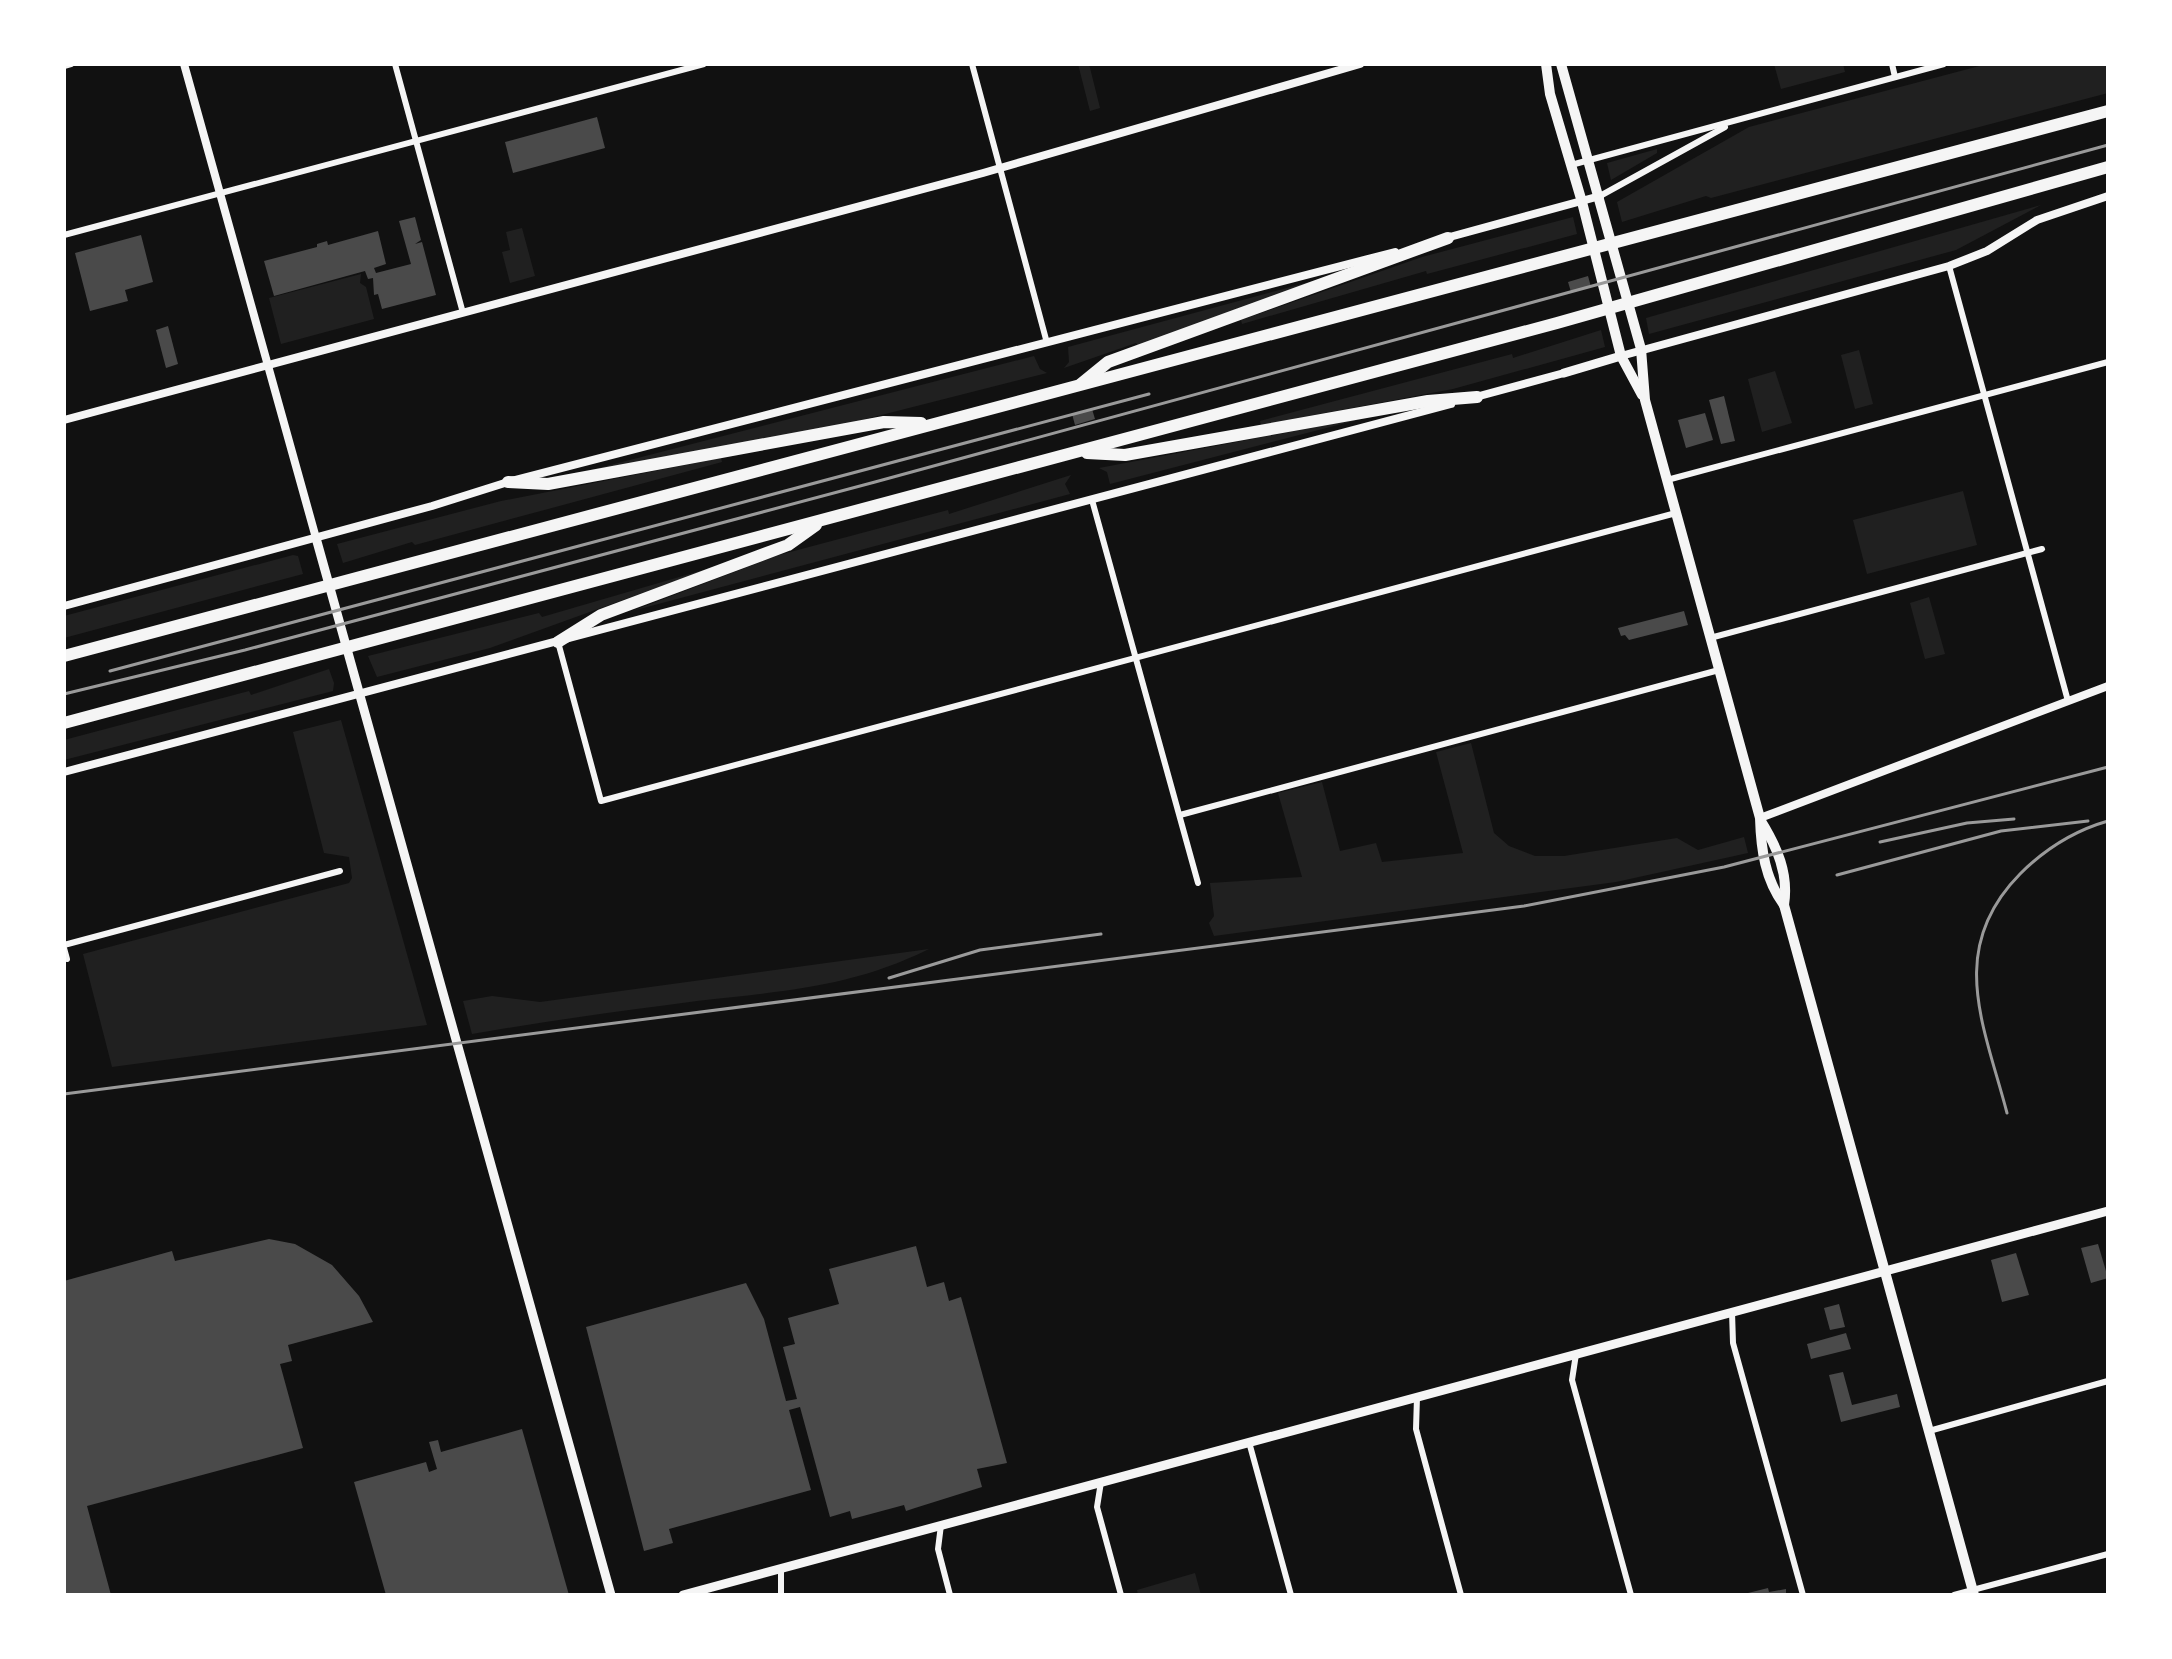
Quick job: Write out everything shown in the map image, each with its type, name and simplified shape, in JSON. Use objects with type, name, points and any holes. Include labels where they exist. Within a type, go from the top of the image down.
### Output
[{"type":"highway","points":[[64,656],[2108,111]]},
{"type":"highway","points":[[64,723],[1755,269],[2108,167]]},
{"type":"highway","points":[[1078,387],[1108,362],[1448,238]]},
{"type":"highway","points":[[1072,452],[1125,455],[1428,401],[1477,397]]},
{"type":"highway","points":[[508,482],[548,484],[884,422],[936,424]]},
{"type":"highway","points":[[558,642],[601,615],[788,545],[822,520]]},
{"type":"main road","points":[[1546,64],[1550,94],[1590,231],[1621,356],[1645,400]]},
{"type":"main road","points":[[1561,64],[1591,160],[1641,349],[1645,400],[1760,818],[1776,846],[1787,885],[1784,905],[1974,1592]]},
{"type":"main road","points":[[1564,373],[1621,356]]},
{"type":"main road","points":[[316,538],[611,1595]]},
{"type":"main road","points":[[683,1595],[2108,1211]]},
{"type":"street","points":[[64,66],[71,64]]},
{"type":"street","points":[[184,64],[316,538]]},
{"type":"street","points":[[395,64],[463,313]]},
{"type":"street","points":[[64,235],[704,64]]},
{"type":"street","points":[[972,64],[1047,343]]},
{"type":"street","points":[[64,420],[1001,168],[1360,64]]},
{"type":"street","points":[[1892,64],[1895,77]]},
{"type":"street","points":[[1571,165],[1944,64]]},
{"type":"street","points":[[64,606],[508,482],[1582,202],[1600,196],[1738,120]]},
{"type":"street","points":[[1621,356],[1949,266],[1987,251],[2037,220],[2108,196]]},
{"type":"street","points":[[1949,266],[2068,701]]},
{"type":"street","points":[[1667,480],[2108,362]]},
{"type":"street","points":[[64,772],[1564,373]]},
{"type":"street","points":[[1092,500],[1198,883]]},
{"type":"street","points":[[558,642],[601,801],[1676,513]]},
{"type":"street","points":[[1710,638],[2042,549]]},
{"type":"street","points":[[1180,815],[1719,670]]},
{"type":"street","points":[[1760,818],[2108,686]]},
{"type":"street","points":[[67,959],[64,946],[340,871]]},
{"type":"street","points":[[1732,1311],[1733,1343],[1803,1595]]},
{"type":"street","points":[[1576,1354],[1572,1380],[1631,1595]]},
{"type":"street","points":[[1929,1431],[2108,1381]]},
{"type":"street","points":[[1417,1397],[1416,1429],[1461,1595]]},
{"type":"street","points":[[1249,1442],[1291,1595]]},
{"type":"street","points":[[1101,1482],[1097,1507],[1121,1595]]},
{"type":"street","points":[[941,1525],[938,1549],[950,1595]]},
{"type":"street","points":[[1954,1595],[2108,1554]]},
{"type":"street","points":[[781,1569],[781,1595]]},
{"type":"shaded area","points":[[1078,64],[1089,64],[1100,108],[1090,111]]},
{"type":"shaded area","points":[[1774,64],[1843,64],[1845,72],[1781,89]]},
{"type":"shaded area","points":[[1987,64],[2108,64],[2108,93],[1711,198],[1706,196],[1622,222],[1617,202],[1749,127]]},
{"type":"shaded area","points":[[1657,149],[1657,153],[1611,180],[1607,163]]},
{"type":"shaded area","points":[[2041,205],[1956,250],[1649,334],[1646,318]]},
{"type":"shaded area","points":[[1573,217],[1577,234],[1427,274],[1426,271],[1242,324],[1241,320],[1422,257]]},
{"type":"shaded area","points":[[522,228],[535,276],[510,283],[502,252],[510,250],[506,232]]},
{"type":"shaded area","points":[[361,274],[360,283],[366,287],[374,319],[281,344],[269,298]]},
{"type":"shaded area","points":[[1320,279],[1138,346],[1136,343],[1064,368],[1069,362],[1068,347]]},
{"type":"shaded area","points":[[1601,330],[1605,347],[1453,389],[1261,425],[1260,421],[1512,354],[1513,358]]},
{"type":"shaded area","points":[[1859,350],[1873,404],[1855,409],[1841,355]]},
{"type":"shaded area","points":[[1034,356],[1040,369],[1047,373],[846,424],[587,471]]},
{"type":"shaded area","points":[[1775,371],[1792,423],[1762,432],[1748,379]]},
{"type":"shaded area","points":[[1369,417],[1110,484],[1107,472],[1099,468]]},
{"type":"shaded area","points":[[721,458],[722,462],[415,545],[412,542],[343,563],[337,544],[501,501]]},
{"type":"shaded area","points":[[1071,475],[1065,484],[1070,494],[632,611],[779,555],[948,510],[949,514]]},
{"type":"shaded area","points":[[1963,491],[1977,545],[1867,574],[1853,520]]},
{"type":"shaded area","points":[[298,556],[303,574],[64,638],[64,616]]},
{"type":"shaded area","points":[[717,566],[490,648],[377,677],[368,656],[539,613],[542,617]]},
{"type":"shaded area","points":[[1929,597],[1945,654],[1925,659],[1910,603]]},
{"type":"shaded area","points":[[329,669],[334,683],[333,691],[64,760],[64,740],[249,691],[251,695]]},
{"type":"shaded area","points":[[341,720],[427,1025],[112,1067],[83,954],[349,883],[352,878],[349,857],[324,853],[293,732]]},
{"type":"shaded area","points":[[1471,743],[1494,833],[1509,846],[1535,856],[1564,856],[1677,838],[1698,850],[1744,837],[1748,853],[1616,882],[1214,936],[1209,923],[1214,916],[1210,883],[1302,877],[1278,793],[1322,782],[1340,851],[1376,843],[1382,862],[1463,853],[1436,752]]},
{"type":"shaded area","points":[[929,949],[871,972],[815,986],[472,1034],[463,1001],[492,996],[540,1002]]},
{"type":"shaded area","points":[[1195,1573],[1201,1595],[1138,1595],[1137,1590]]},
{"type":"building","points":[[597,117],[605,148],[513,173],[505,142]]},
{"type":"building","points":[[415,217],[421,240],[415,244],[422,242],[436,295],[382,309],[378,294],[374,295],[373,278],[368,279],[365,271],[274,296],[264,261],[317,247],[317,244],[327,241],[328,245],[378,231],[386,264],[374,268],[376,273],[411,264],[399,221]]},
{"type":"building","points":[[141,235],[153,282],[125,290],[128,301],[90,311],[75,253]]},
{"type":"building","points":[[1588,276],[1591,287],[1571,292],[1568,282]]},
{"type":"building","points":[[168,326],[178,364],[166,368],[156,330]]},
{"type":"building","points":[[1724,396],[1735,441],[1721,444],[1709,400]]},
{"type":"building","points":[[1092,409],[1095,419],[1075,425],[1072,414]]},
{"type":"building","points":[[1705,413],[1713,440],[1686,448],[1678,420]]},
{"type":"building","points":[[1684,611],[1688,625],[1629,640],[1625,635],[1621,636],[1618,628]]},
{"type":"building","points":[[269,1239],[295,1244],[332,1265],[359,1296],[373,1322],[288,1345],[292,1361],[280,1364],[303,1448],[87,1506],[111,1595],[64,1595],[64,1281],[172,1251],[175,1261]]},
{"type":"building","points":[[2098,1244],[2108,1278],[2091,1283],[2081,1248]]},
{"type":"building","points":[[916,1246],[927,1287],[944,1282],[949,1301],[961,1297],[1007,1463],[977,1469],[982,1487],[906,1511],[904,1505],[852,1519],[850,1511],[830,1517],[800,1407],[789,1410],[811,1490],[669,1529],[673,1543],[644,1551],[586,1327],[746,1283],[764,1319],[786,1401],[797,1399],[783,1347],[795,1344],[788,1318],[839,1304],[829,1269]]},
{"type":"building","points":[[2016,1253],[2029,1295],[2002,1302],[1991,1260]]},
{"type":"building","points":[[1839,1304],[1845,1327],[1830,1330],[1824,1308]]},
{"type":"building","points":[[1846,1333],[1851,1349],[1811,1359],[1807,1344]]},
{"type":"building","points":[[1843,1372],[1852,1405],[1897,1394],[1900,1407],[1841,1422],[1829,1375]]},
{"type":"building","points":[[522,1429],[569,1595],[386,1595],[354,1482],[426,1462],[429,1472],[437,1469],[429,1442],[438,1440],[441,1452]]},
{"type":"building","points":[[1768,1588],[1769,1592],[1786,1589],[1786,1595],[1740,1595]]},
{"type":"railway","points":[[64,694],[245,650],[875,482],[2108,145]]},
{"type":"railway","points":[[110,671],[1149,394]]},
{"type":"railway","points":[[64,1094],[1524,906],[1724,867],[2108,767]]},
{"type":"railway","points":[[1880,842],[1967,823],[2014,819]]},
{"type":"railway","points":[[1837,875],[2001,831],[2088,821]]},
{"type":"railway","points":[[2007,1113],[1981,1018],[1977,989],[1977,959],[1984,931],[1997,902],[2030,865],[2072,835],[2108,821]]},
{"type":"railway","points":[[889,978],[980,950],[1101,934]]}]
